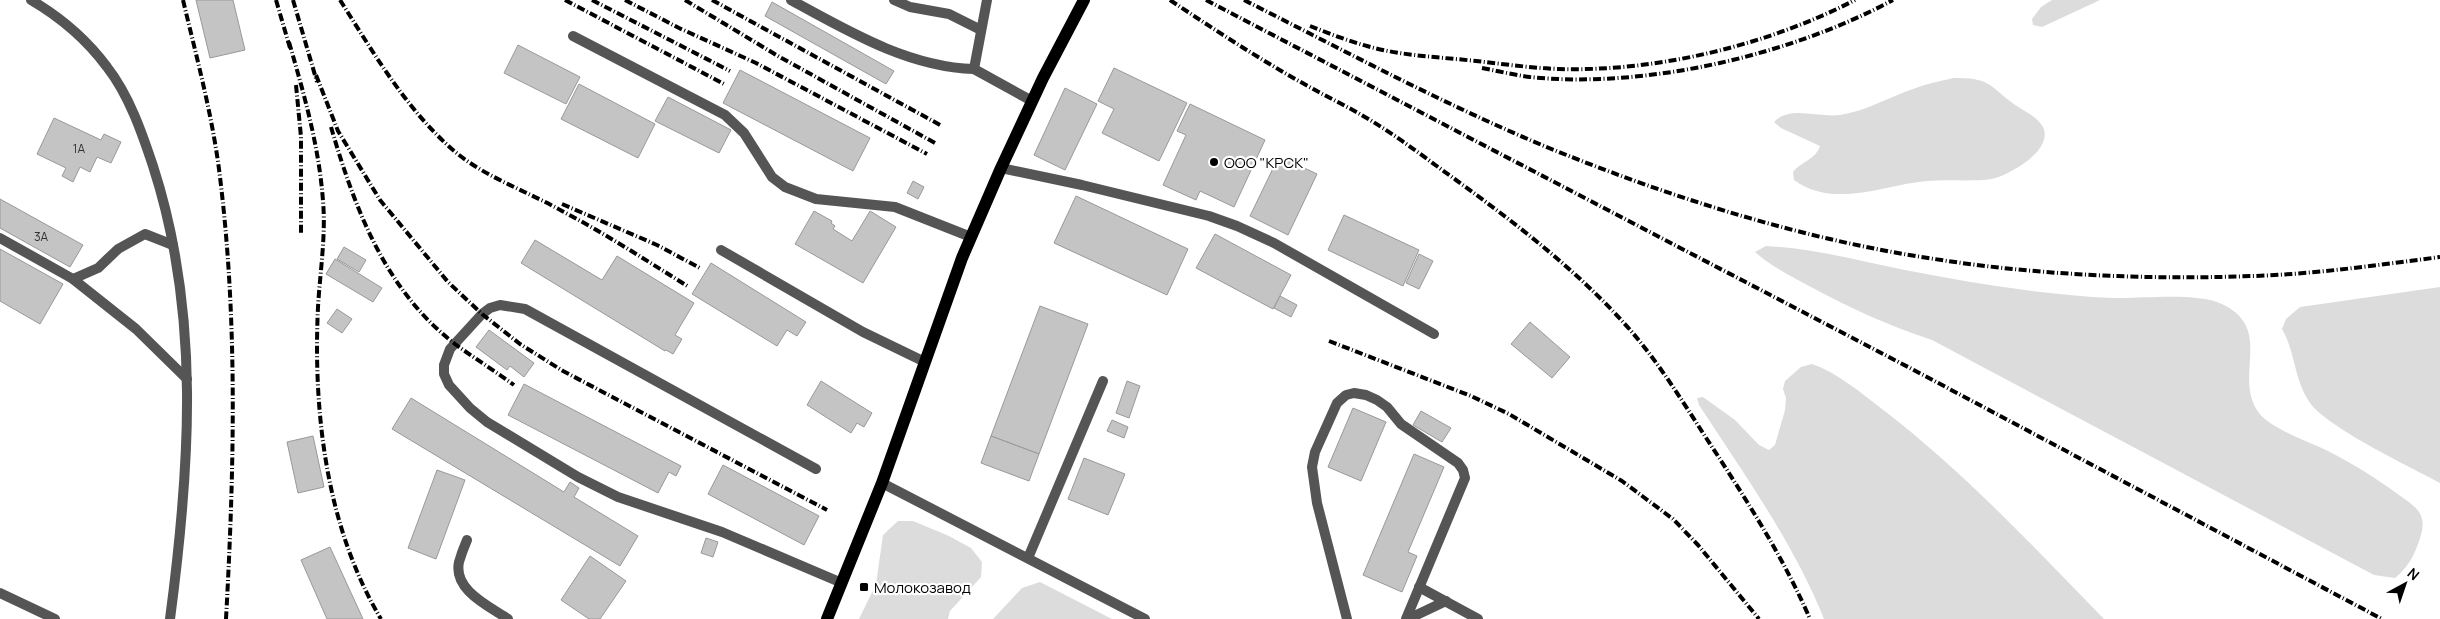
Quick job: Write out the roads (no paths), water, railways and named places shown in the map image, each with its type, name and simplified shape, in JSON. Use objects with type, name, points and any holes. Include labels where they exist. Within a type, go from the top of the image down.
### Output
[{"type":"main road","points":[[827,619],[882,484],[971,237],[1032,101],[1084,0]]},
{"type":"street","points":[[31,0],[63,22],[82,39],[103,62],[116,81],[148,152],[173,245],[184,309],[187,379],[186,481],[182,533],[170,619]]},
{"type":"street","points":[[791,0],[853,33],[902,54],[952,69],[974,69],[1032,101]]},
{"type":"street","points":[[894,0],[910,7],[949,14],[981,30]]},
{"type":"street","points":[[974,69],[987,0]]},
{"type":"street","points":[[573,36],[726,115],[744,133],[772,177],[784,187],[816,199],[895,207],[971,237]]},
{"type":"street","points":[[1001,168],[1082,185],[1209,216],[1237,226],[1274,243],[1434,334]]},
{"type":"street","points":[[74,280],[98,268],[118,249],[145,234],[173,245]]},
{"type":"street","points":[[0,238],[74,280],[136,329],[187,379]]},
{"type":"street","points":[[720,250],[863,332],[925,362]]},
{"type":"street","points":[[816,469],[525,309],[500,305],[490,308],[454,343],[447,355],[444,374],[449,386],[470,408],[487,422],[578,477],[618,497],[722,532],[842,583]]},
{"type":"street","points":[[1028,558],[1103,381]]},
{"type":"street","points":[[1346,619],[1317,503],[1312,467],[1315,452],[1332,412],[1346,395],[1366,395],[1377,400],[1401,424],[1458,463],[1464,470],[1465,478],[1407,619]]},
{"type":"street","points":[[882,484],[1145,619]]},
{"type":"street","points":[[467,540],[459,564],[461,579],[470,594],[508,619]]},
{"type":"street","points":[[1419,587],[1478,619]]},
{"type":"street","points":[[0,593],[55,619]]},
{"type":"street","points":[[1407,619],[1446,601]]},
{"type":"railway","points":[[183,0],[217,155],[230,287],[233,398],[231,509],[226,619]]},
{"type":"railway","points":[[276,0],[290,48]]},
{"type":"railway","points":[[293,0],[317,82]]},
{"type":"railway","points":[[340,0],[405,98],[436,134],[465,160],[578,220],[689,287]]},
{"type":"railway","points":[[565,0],[724,84]]},
{"type":"railway","points":[[592,0],[730,71]]},
{"type":"railway","points":[[625,0],[679,28],[756,63],[927,154]]},
{"type":"railway","points":[[685,0],[778,56],[935,143]]},
{"type":"railway","points":[[712,0],[942,126]]},
{"type":"railway","points":[[1170,0],[1271,65],[1362,115],[1392,134],[1500,213],[1585,283],[1636,337],[1673,387],[1731,476],[1767,536],[1790,577],[1810,619]]},
{"type":"railway","points":[[1206,0],[1910,368],[2382,619]]},
{"type":"railway","points":[[1244,0],[1433,96],[1549,148],[1641,183],[1735,214],[1879,250],[2008,269],[2131,277],[2277,275],[2347,269],[2440,257]]},
{"type":"railway","points":[[1310,26],[1360,44],[1407,54],[1538,68],[1596,69],[1673,60],[1749,42],[1786,30],[1855,0]]},
{"type":"railway","points":[[1482,68],[1530,77],[1575,79],[1621,78],[1669,72],[1717,64],[1764,52],[1853,20],[1893,0]]},
{"type":"railway","points":[[289,42],[314,140],[323,201],[323,241],[317,346],[321,427],[327,468],[347,546],[362,583],[381,619]]},
{"type":"railway","points":[[316,75],[338,131],[380,200],[448,282],[482,314],[520,344],[563,371],[827,510]]},
{"type":"railway","points":[[296,85],[301,137],[301,234]]},
{"type":"railway","points":[[331,127],[340,158],[362,217],[391,273],[409,299],[431,323],[455,344],[514,385]]},
{"type":"railway","points":[[562,204],[657,245],[700,268]]},
{"type":"railway","points":[[1329,341],[1471,396],[1509,414],[1622,481],[1673,519],[1698,545],[1759,619]]},
{"type":"place","name":"ООО \"КРСК\"","points":[[1214,162]]},
{"type":"place","name":"Молокозавод","points":[[864,587]]}]
